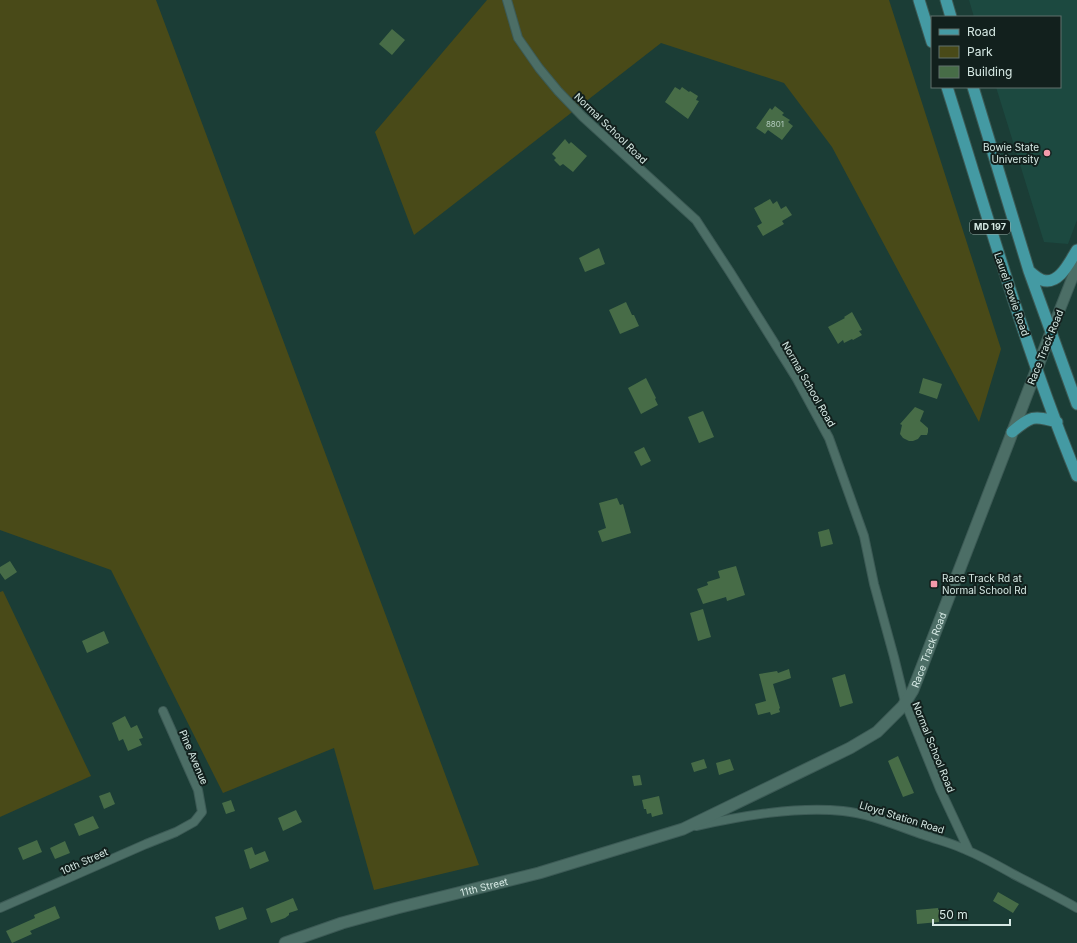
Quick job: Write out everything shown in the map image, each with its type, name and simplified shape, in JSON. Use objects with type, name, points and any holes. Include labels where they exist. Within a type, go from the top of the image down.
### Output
[{"type":"main road","points":[[918,0],[931,39]]},
{"type":"main road","points":[[946,0],[951,16]]},
{"type":"main road","name":"Laurel Bowie Road","points":[[946,88],[989,223],[1037,366],[1077,476]]},
{"type":"main road","name":"MD 197","points":[[973,88],[1029,271],[1077,404]]},
{"type":"main road","points":[[1029,271],[1043,280],[1054,279],[1065,269],[1077,250]]},
{"type":"main road","name":"Race Track Road","points":[[683,829],[877,732],[905,702],[913,690],[1051,332]]},
{"type":"main road","points":[[1012,432],[1026,420],[1038,417],[1057,422]]},
{"type":"main road","name":"11th Street","points":[[285,943],[342,923],[539,872],[683,829]]},
{"type":"street","name":"Normal School Road","points":[[507,0],[518,38],[538,68],[583,117],[696,220],[797,379],[829,438],[864,536],[874,584],[905,702],[966,849]]},
{"type":"street","name":"Race Track Road","points":[[1051,332],[1077,266]]},
{"type":"street","name":"Pine Avenue","points":[[163,711],[198,790],[202,812]]},
{"type":"street","name":"Lloyd Station Road","points":[[683,829],[733,818],[791,811],[842,811],[877,818],[924,836],[946,841],[966,849],[1077,908]]},
{"type":"street","name":"10th Street","points":[[0,908],[176,832],[194,822],[202,812]]},
{"type":"shaded area","name":"Bowie State University","points":[[969,0],[1077,0],[1077,220],[1068,244],[1044,242],[996,88],[1061,88],[1061,16],[974,16]]},
{"type":"green space","points":[[0,0],[156,0],[479,865],[374,890],[334,748],[223,793],[111,570],[0,530]]},
{"type":"green space","points":[[487,0],[889,0],[1001,349],[979,422],[832,147],[784,83],[661,43],[414,235],[375,132]]},
{"type":"green space","points":[[3,591],[91,776],[0,817],[0,592]]},
{"type":"building","points":[[392,29],[405,40],[392,55],[379,44]]},
{"type":"building","points":[[675,87],[680,90],[682,87],[698,96],[696,100],[699,101],[688,119],[665,102]]},
{"type":"building","points":[[775,106],[784,113],[782,115],[790,120],[788,122],[793,126],[782,140],[768,130],[765,134],[756,128],[770,108],[772,110]]},
{"type":"building","points":[[565,139],[569,144],[571,142],[587,156],[573,172],[563,164],[560,166],[554,160],[556,158],[552,154]]},
{"type":"building","points":[[770,199],[773,204],[777,201],[781,209],[786,206],[792,215],[782,221],[784,224],[763,236],[757,226],[762,223],[754,208]]},
{"type":"building","points":[[599,248],[605,264],[585,272],[579,258]]},
{"type":"building","points":[[626,302],[639,326],[620,334],[609,310]]},
{"type":"building","points":[[852,312],[862,330],[859,331],[862,335],[844,343],[843,340],[838,344],[828,327],[845,318],[844,317]]},
{"type":"building","points":[[646,378],[658,405],[641,414],[628,388]]},
{"type":"building","points":[[923,378],[942,384],[937,399],[919,393]]},
{"type":"building","points":[[915,407],[924,411],[920,421],[928,428],[928,432],[927,435],[921,435],[918,439],[909,441],[903,438],[900,434],[902,425],[900,424]]},
{"type":"building","points":[[703,411],[714,437],[699,443],[688,417]]},
{"type":"building","points":[[644,447],[651,461],[641,466],[634,452]]},
{"type":"building","points":[[617,498],[620,505],[623,504],[631,533],[602,542],[598,531],[606,528],[599,503]]},
{"type":"building","points":[[829,529],[833,544],[821,547],[818,532]]},
{"type":"building","points":[[10,561],[17,572],[5,580],[0,573],[0,567]]},
{"type":"building","points":[[736,566],[745,595],[727,601],[726,597],[703,604],[697,589],[708,585],[707,582],[720,578],[718,571]]},
{"type":"building","points":[[703,609],[711,637],[698,641],[690,613]]},
{"type":"building","points":[[104,631],[109,643],[87,653],[82,641]]},
{"type":"building","points":[[789,669],[791,678],[773,684],[780,712],[771,715],[770,712],[758,715],[755,704],[766,701],[759,674],[777,671],[778,673]]},
{"type":"building","points":[[845,674],[853,703],[840,707],[832,678]]},
{"type":"building","points":[[125,716],[131,728],[137,725],[143,738],[139,739],[142,745],[128,751],[123,739],[119,741],[112,723]]},
{"type":"building","points":[[898,756],[914,793],[903,797],[888,761]]},
{"type":"building","points":[[704,759],[707,768],[694,772],[691,763]]},
{"type":"building","points":[[730,759],[734,770],[719,775],[716,763]]},
{"type":"building","points":[[640,775],[642,785],[634,786],[632,776]]},
{"type":"building","points":[[110,792],[115,804],[104,809],[99,796]]},
{"type":"building","points":[[659,796],[663,814],[652,817],[651,813],[647,814],[646,809],[644,809],[642,800]]},
{"type":"building","points":[[231,800],[235,811],[226,814],[222,803]]},
{"type":"building","points":[[296,810],[302,822],[283,831],[278,818]]},
{"type":"building","points":[[93,816],[99,828],[79,836],[74,824]]},
{"type":"building","points":[[37,840],[42,852],[23,860],[18,848]]},
{"type":"building","points":[[65,841],[70,853],[55,859],[50,848]]},
{"type":"building","points":[[252,847],[255,855],[265,851],[269,861],[250,869],[244,850]]},
{"type":"building","points":[[998,892],[1019,904],[1013,913],[993,901]]},
{"type":"building","points":[[293,898],[298,910],[289,913],[289,915],[285,918],[271,923],[266,909]]},
{"type":"building","points":[[55,906],[60,918],[30,931],[32,934],[12,943],[6,931],[35,918],[34,915]]},
{"type":"building","points":[[243,907],[247,919],[219,930],[215,917]]},
{"type":"building","points":[[938,908],[938,910],[943,909],[944,918],[939,919],[939,922],[917,924],[916,910]]},
{"type":"place","name":"Bowie State University","points":[[1047,153]]},
{"type":"place","name":"Race Track Rd at Normal School Rd","points":[[934,584]]}]
